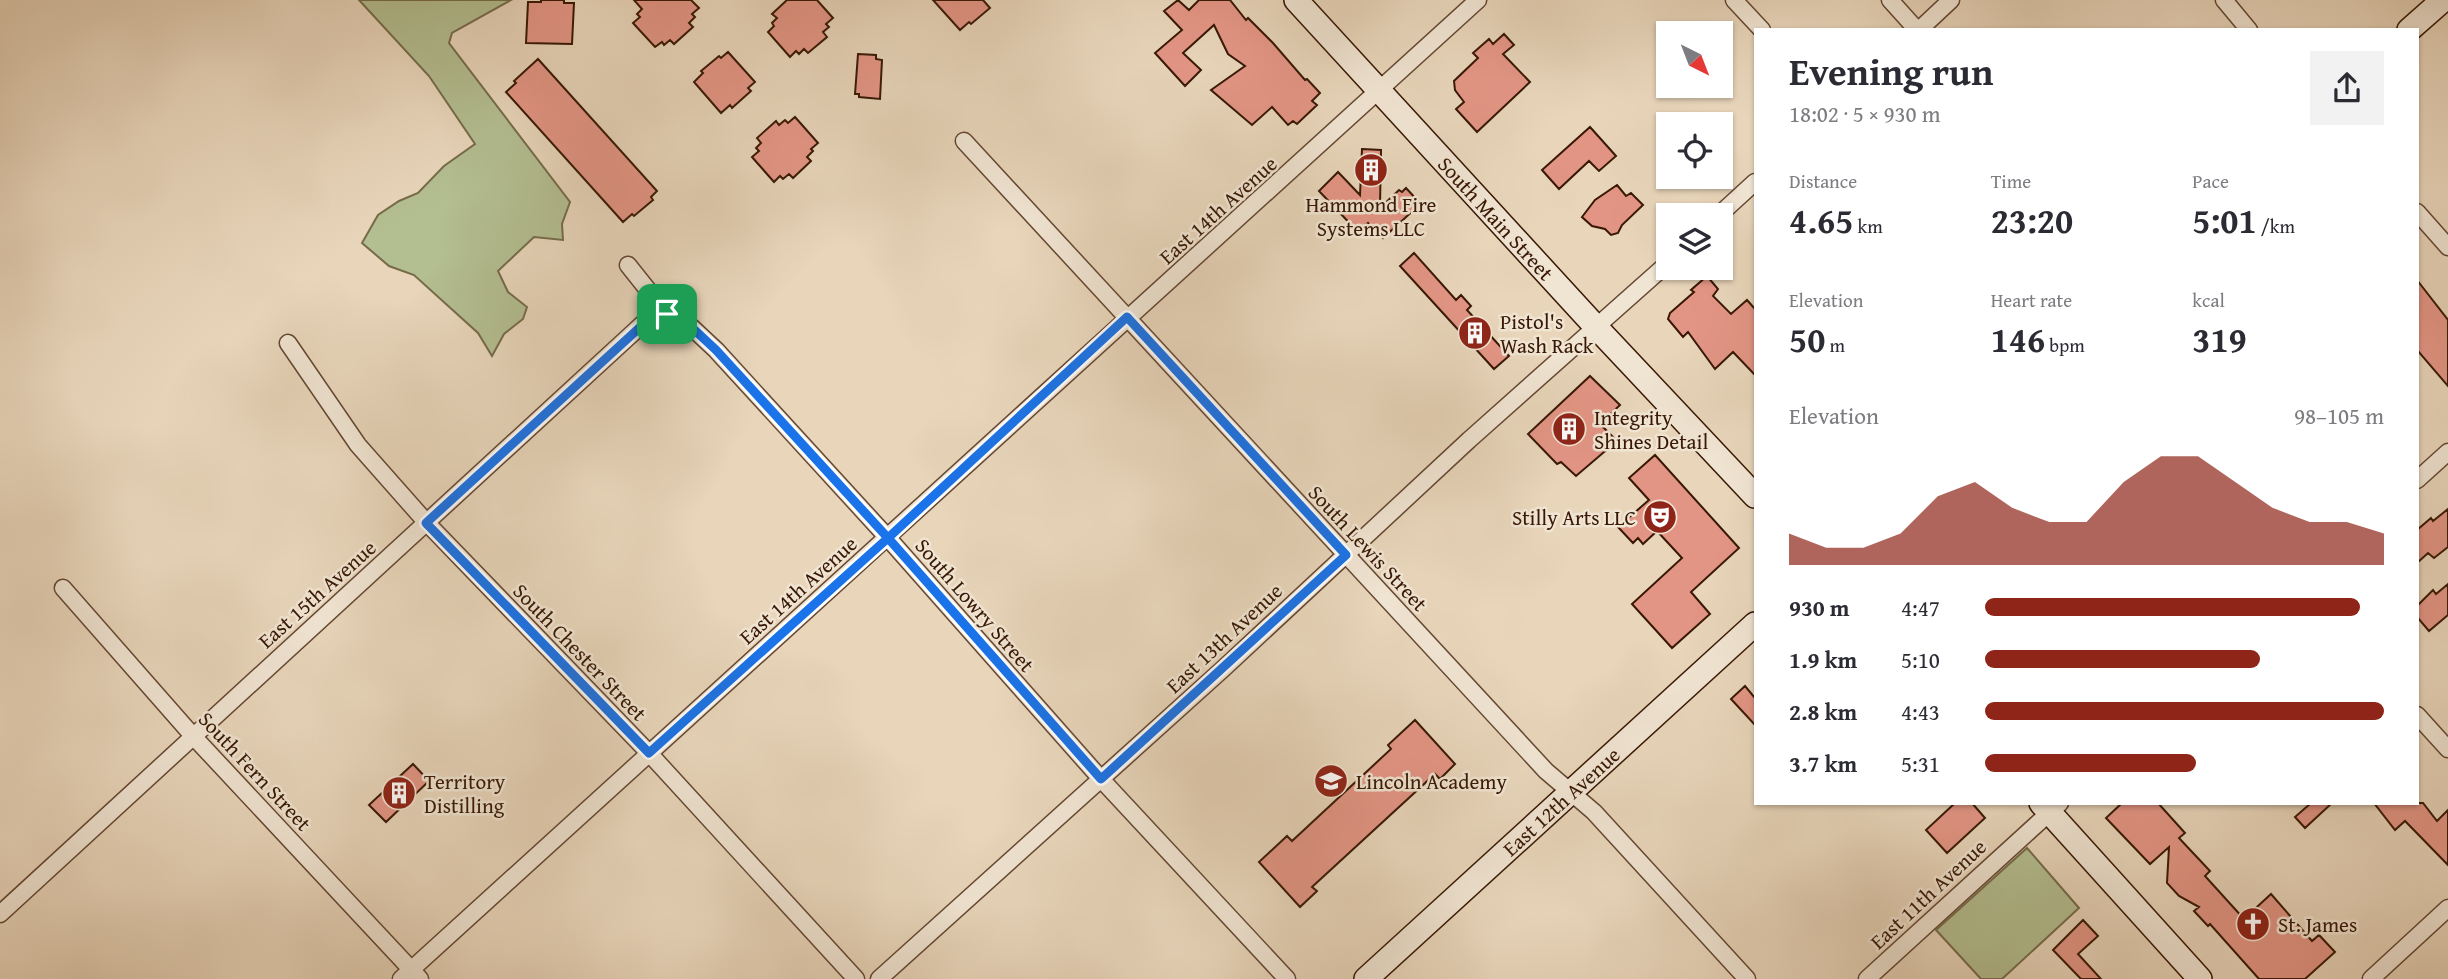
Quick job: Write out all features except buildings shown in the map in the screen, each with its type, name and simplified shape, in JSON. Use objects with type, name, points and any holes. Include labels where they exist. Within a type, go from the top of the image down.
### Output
[{"type":"main road","name":"South Main Street","points":[[1296,0],[1754,495]]},
{"type":"main road","points":[[2411,28],[2443,0]]},
{"type":"main road","name":"East 12th Avenue","points":[[1366,979],[1754,625]]},
{"type":"main road","points":[[2050,806],[2200,979]]},
{"type":"street","name":"East 14th Avenue","points":[[411,976],[649,753],[1478,0]]},
{"type":"street","points":[[1734,0],[1760,28]]},
{"type":"street","points":[[1891,0],[1916,28]]},
{"type":"street","points":[[1920,28],[1951,0]]},
{"type":"street","points":[[2224,0],[2247,28]]},
{"type":"street","name":"South Lewis Street","points":[[964,141],[1546,771],[1594,812],[1747,979]]},
{"type":"street","points":[[1732,203],[1754,183]]},
{"type":"street","points":[[2419,214],[2448,247]]},
{"type":"street","name":"South Lowry Street","points":[[628,265],[667,314],[686,322],[716,350],[888,538],[1101,779],[1287,979]]},
{"type":"street","name":"East 13th Avenue","points":[[879,979],[1346,555],[1479,430],[1656,274]]},
{"type":"street","name":"East 15th Avenue","points":[[0,914],[649,319],[667,314]]},
{"type":"street","name":"South Chester Street","points":[[288,343],[358,445],[426,523],[649,753],[856,979]]},
{"type":"street","points":[[2419,478],[2448,452]]},
{"type":"street","name":"South Fern Street","points":[[63,588],[411,976]]},
{"type":"street","points":[[2419,717],[2448,749]]},
{"type":"street","name":"East 11th Avenue","points":[[1867,979],[2050,806]]},
{"type":"street","points":[[2371,979],[2448,908]]},
{"type":"green space","points":[[359,0],[511,0],[452,33],[449,43],[570,202],[562,224],[563,240],[534,237],[498,271],[508,292],[527,307],[523,319],[504,334],[492,356],[478,333],[414,275],[389,266],[362,243],[378,215],[399,201],[418,193],[444,166],[475,144],[429,76]]},
{"type":"green space","points":[[2027,848],[2079,908],[2002,979],[1981,979],[1936,930]]},
{"type":"place","name":"Hammond Fire Systems LLC","points":[[1371,170]]},
{"type":"place","name":"Pistol's Wash Rack","points":[[1475,333]]},
{"type":"place","name":"Integrity Shines Detail","points":[[1569,429]]},
{"type":"place","name":"Stilly Arts LLC","points":[[1660,517]]},
{"type":"place","name":"Lincoln Academy","points":[[1331,781]]},
{"type":"place","name":"Territory Distilling","points":[[399,793]]},
{"type":"place","name":"St. James","points":[[2253,924]]},
{"type":"route","points":[[667,314],[649,319],[426,523],[649,753],[888,538],[1101,779],[1346,555],[1127,317],[888,538],[716,350],[686,322],[667,314]]}]
